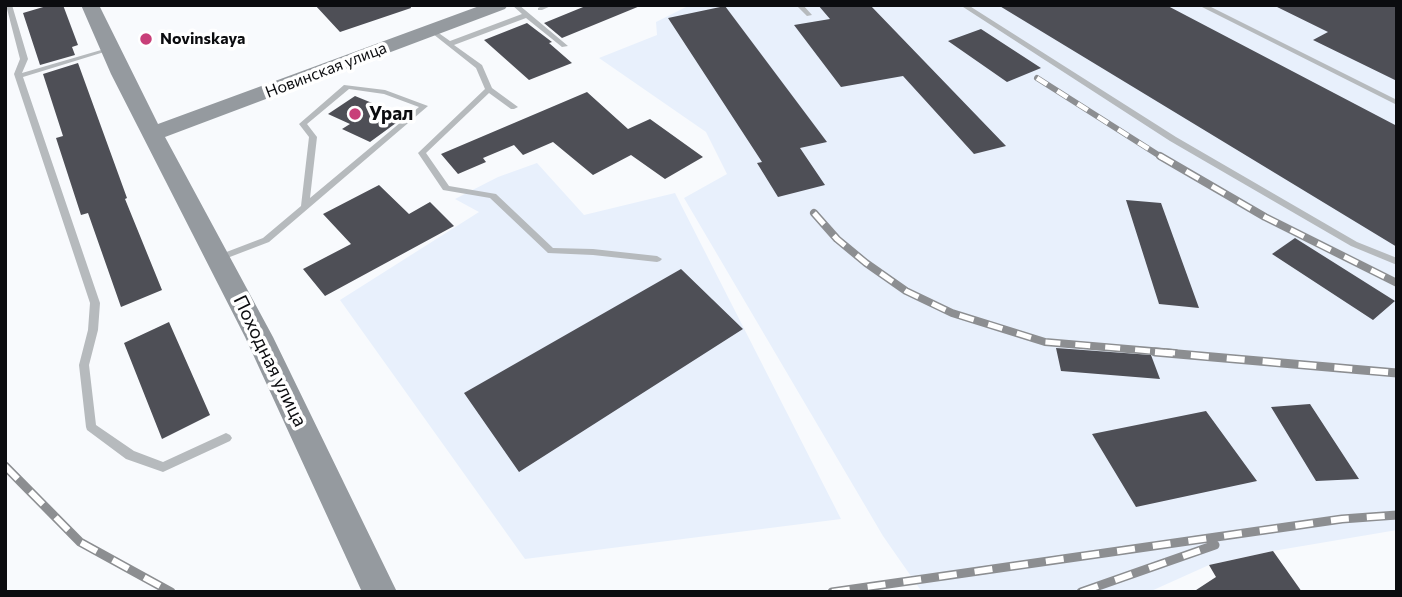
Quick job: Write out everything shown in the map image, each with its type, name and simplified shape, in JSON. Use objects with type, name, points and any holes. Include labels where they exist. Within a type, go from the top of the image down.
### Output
[{"type":"main road","name":"Походная улица","points":[[90,5],[153,134],[219,258],[380,592]]},
{"type":"main road","name":"Новинская улица","points":[[153,134],[499,5]]},
{"type":"lane","points":[[9,5],[23,60],[19,76],[95,303],[93,330],[84,365],[91,427],[130,455],[163,467],[226,438]]},
{"type":"lane","points":[[515,5],[564,46]]},
{"type":"lane","points":[[540,9],[550,5]]},
{"type":"lane","points":[[799,5],[809,15]]},
{"type":"lane","points":[[963,5],[1173,139],[1354,244],[1397,262]]},
{"type":"lane","points":[[1201,5],[1397,103]]},
{"type":"lane","points":[[450,44],[527,15]]},
{"type":"lane","points":[[431,30],[479,67],[489,89],[514,107]]},
{"type":"lane","points":[[19,76],[110,49]]},
{"type":"lane","points":[[219,258],[266,240],[424,106],[385,92],[347,87],[303,124],[313,137],[305,206]]},
{"type":"lane","points":[[489,89],[422,153],[446,188],[493,196],[551,251],[593,252],[657,259]]},
{"type":"shaded area","points":[[690,5],[1397,5],[1397,530],[1209,565],[1149,592],[922,592],[883,536],[684,198],[727,174],[706,132],[599,58],[657,35],[656,22]]},
{"type":"shaded area","points":[[537,163],[584,215],[675,193],[841,519],[525,559],[340,300],[479,212],[455,199],[498,177]]},
{"type":"building","points":[[50,5],[63,5],[78,45],[72,47],[75,55],[40,65],[23,13]]},
{"type":"building","points":[[315,5],[410,5],[411,8],[340,32]]},
{"type":"building","points":[[588,5],[640,6],[562,38],[544,23]]},
{"type":"building","points":[[818,5],[870,5],[1006,146],[974,154],[903,76],[841,87],[794,25],[830,19]]},
{"type":"building","points":[[998,5],[1166,5],[1397,126],[1397,247]]},
{"type":"building","points":[[1273,5],[1397,5],[1397,81],[1313,40],[1328,32]]},
{"type":"building","points":[[725,6],[827,142],[800,148],[825,185],[778,197],[757,163],[762,162],[668,18]]},
{"type":"building","points":[[527,23],[552,42],[549,43],[572,63],[529,80],[484,40]]},
{"type":"building","points":[[981,29],[1041,68],[1007,82],[948,41]]},
{"type":"building","points":[[78,63],[127,198],[125,199],[162,290],[121,307],[88,213],[81,215],[56,138],[63,136],[43,74]]},
{"type":"building","points":[[587,92],[628,129],[650,119],[703,157],[665,179],[631,155],[593,175],[553,142],[523,155],[514,145],[483,158],[486,162],[458,174],[441,154]]},
{"type":"building","points":[[355,96],[382,107],[374,113],[396,123],[370,142],[342,129],[350,124],[328,114]]},
{"type":"building","points":[[379,185],[409,214],[430,202],[454,226],[325,296],[303,269],[351,244],[323,214]]},
{"type":"building","points":[[1126,200],[1161,203],[1199,308],[1159,304]]},
{"type":"building","points":[[1295,238],[1395,301],[1373,320],[1272,254]]},
{"type":"building","points":[[681,269],[743,329],[519,472],[464,393]]},
{"type":"building","points":[[169,322],[210,415],[162,439],[124,343]]},
{"type":"building","points":[[1056,348],[1151,355],[1160,379],[1061,371]]},
{"type":"building","points":[[1310,404],[1359,479],[1316,481],[1271,407]]},
{"type":"building","points":[[1206,411],[1257,481],[1136,507],[1092,434]]},
{"type":"building","points":[[1273,551],[1302,592],[1193,592],[1216,577],[1209,565]]},
{"type":"railway","points":[[1037,78],[1163,158]]},
{"type":"railway","points":[[1160,156],[1265,217],[1397,283]]},
{"type":"railway","points":[[814,213],[837,239],[866,263],[906,291],[952,313],[1045,342],[1175,353]]},
{"type":"railway","points":[[1155,352],[1397,373]]},
{"type":"railway","points":[[5,466],[80,542],[171,592]]},
{"type":"railway","points":[[832,592],[1342,519],[1397,515]]},
{"type":"railway","points":[[1081,592],[1215,545]]},
{"type":"place","name":"Novinskaya","points":[[146,39]]},
{"type":"place","name":"Урал","points":[[355,114]]}]
